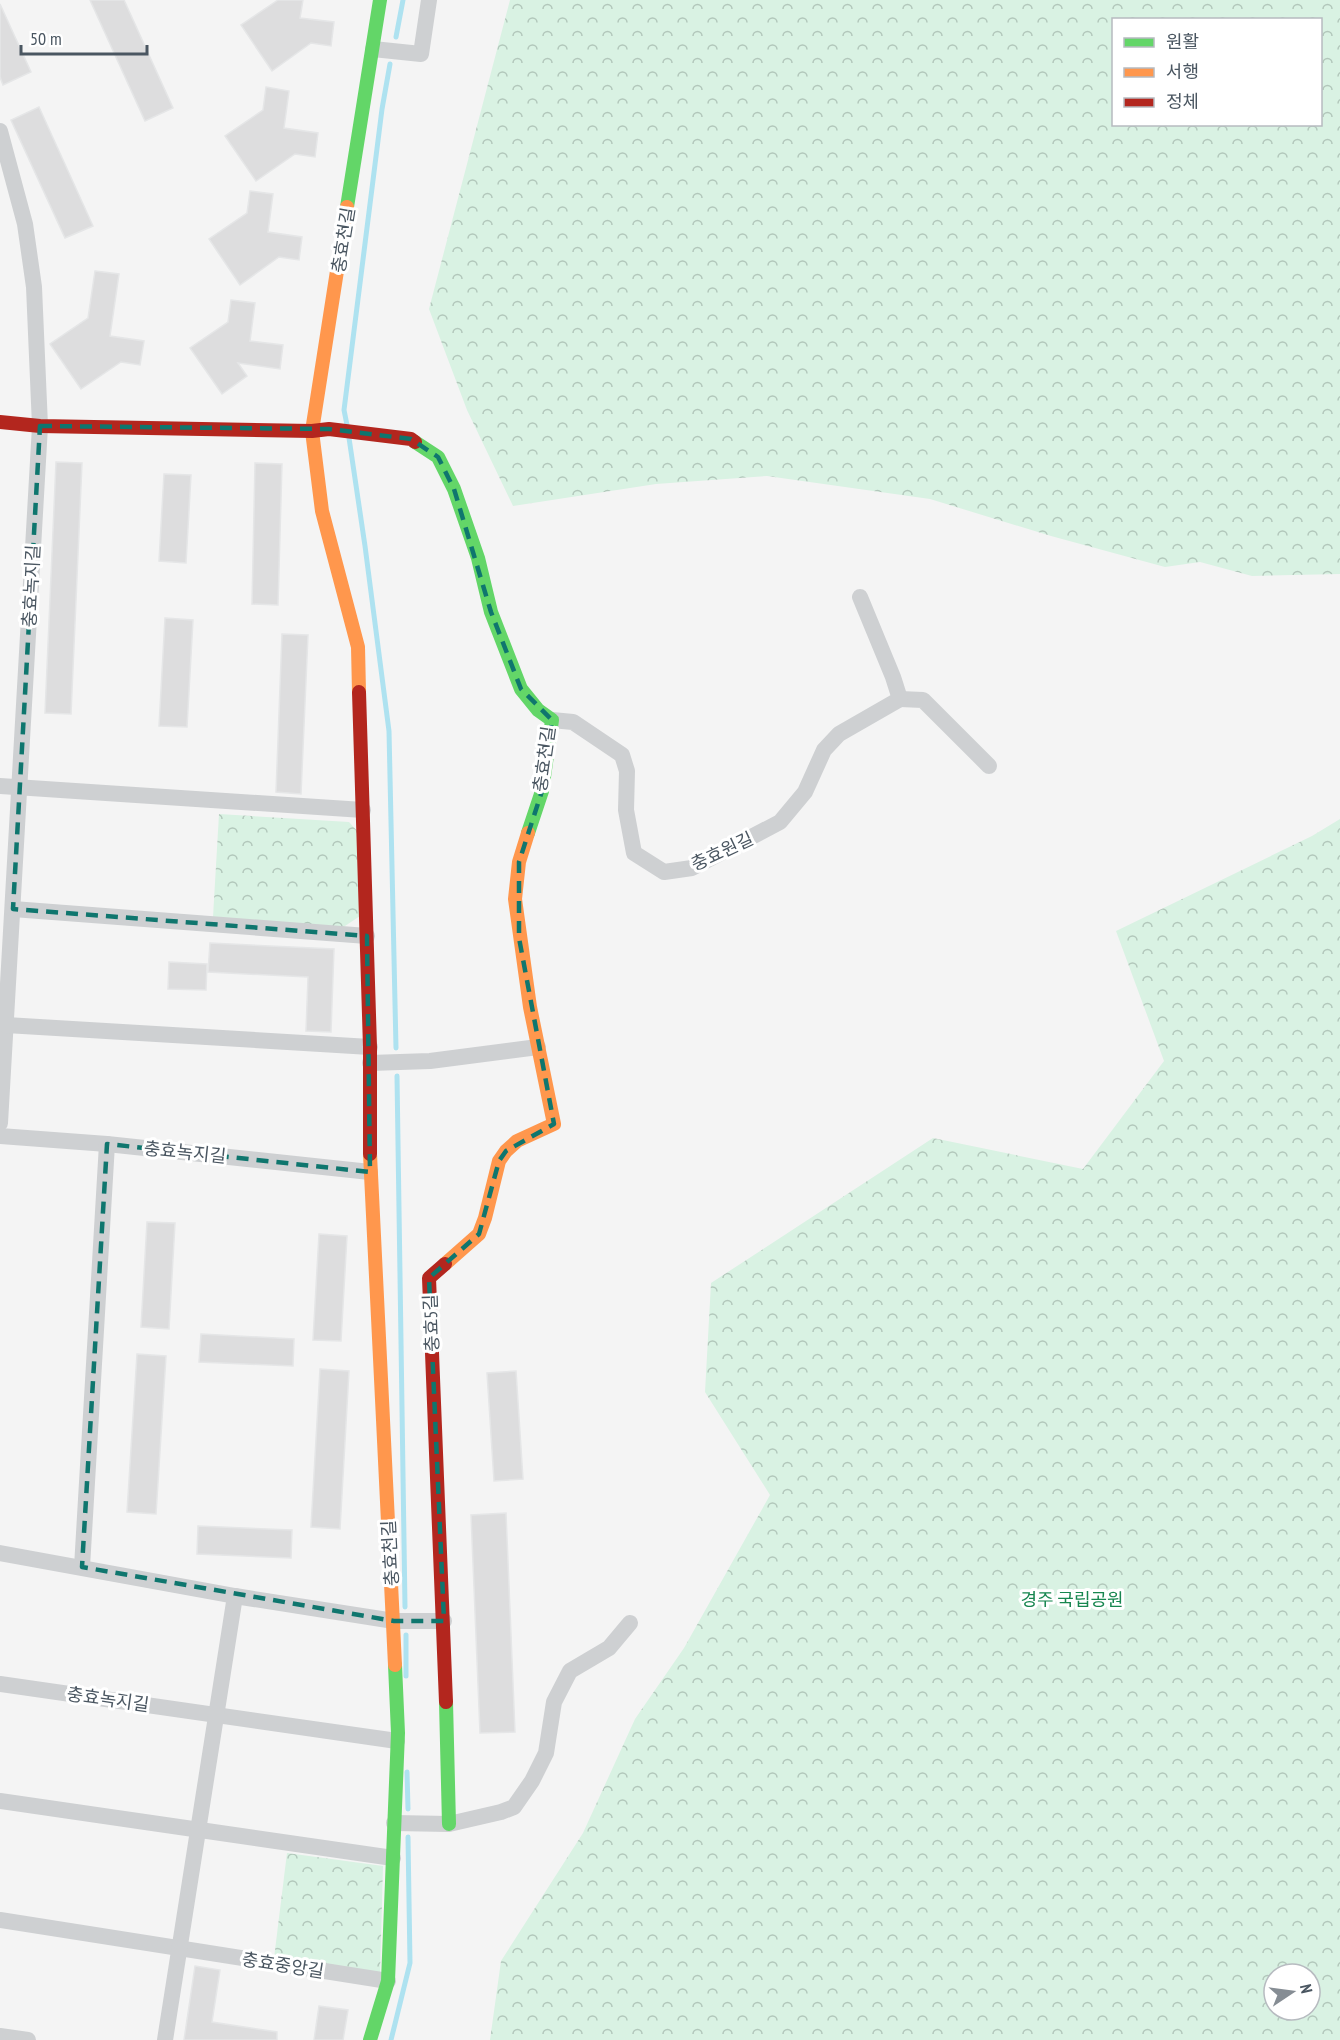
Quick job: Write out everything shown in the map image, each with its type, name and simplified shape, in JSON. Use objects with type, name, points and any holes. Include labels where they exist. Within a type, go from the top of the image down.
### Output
[{"type":"street","name":"충효천길","points":[[370,2040],[388,1981],[397,1741],[394,1622],[370,1172],[370,1055],[358,647],[322,512],[312,431],[380,0]]},
{"type":"street","points":[[373,49],[421,54],[429,0]]},
{"type":"street","name":"충효녹지길","points":[[0,131],[25,224],[34,287],[40,426],[0,1123]]},
{"type":"street","points":[[0,422],[40,426],[312,431]]},
{"type":"street","name":"충효천길","points":[[312,431],[329,429],[411,439],[438,457],[454,489],[477,558],[491,612],[521,689],[538,710],[552,720],[542,791],[519,862],[515,899],[519,938],[538,1047]]},
{"type":"street","points":[[860,597],[900,699],[923,700],[989,766]]},
{"type":"street","name":"충효원길","points":[[552,720],[573,722],[622,755],[627,771],[626,810],[634,853],[664,872],[692,868],[780,822],[805,792],[824,750],[839,734],[900,699]]},
{"type":"street","points":[[0,786],[363,810]]},
{"type":"street","points":[[13,909],[367,936]]},
{"type":"street","points":[[6,1025],[430,1061],[538,1047]]},
{"type":"street","name":"충효5길","points":[[450,1824],[444,1621],[429,1278],[479,1234],[499,1161],[506,1151],[517,1141],[554,1124],[538,1047]]},
{"type":"street","name":"충효녹지길","points":[[0,1136],[107,1144],[370,1172]]},
{"type":"street","points":[[82,1567],[107,1144]]},
{"type":"street","points":[[0,1553],[235,1596],[394,1622],[444,1621]]},
{"type":"street","points":[[165,2040],[235,1596]]},
{"type":"street","points":[[394,1823],[450,1824],[514,1807],[532,1781],[546,1753],[554,1702],[570,1671],[609,1648],[630,1623]]},
{"type":"street","name":"충효녹지길","points":[[0,1684],[216,1714]]},
{"type":"street","points":[[216,1714],[397,1741]]},
{"type":"street","points":[[0,1801],[393,1858]]},
{"type":"street","points":[[0,1920],[179,1948]]},
{"type":"street","name":"충효중앙길","points":[[179,1948],[388,1981]]},
{"type":"street","points":[[0,2036],[27,2040]]},
{"type":"highlighted area","points":[[40,426],[329,429],[411,439],[438,457],[454,489],[491,612],[521,689],[552,720],[542,791],[519,862],[519,938],[554,1124],[506,1151],[499,1161],[479,1234],[429,1278],[444,1621],[394,1621],[82,1567],[107,1144],[370,1172],[367,936],[13,909]]},
{"type":"green space","points":[[510,0],[1340,0],[1340,574],[1252,576],[1200,562],[1165,567],[1051,536],[930,499],[767,476],[656,484],[513,506],[467,410],[429,309]]},
{"type":"green space","points":[[219,814],[349,822],[359,833],[360,916],[342,928],[213,917]]},
{"type":"green space","name":"경주 국립공원","points":[[1340,819],[1340,2040],[490,2040],[501,1961],[583,1833],[635,1719],[684,1648],[770,1495],[705,1392],[711,1283],[933,1138],[1083,1169],[1164,1061],[1116,931],[1312,836]]},
{"type":"green space","points":[[287,1853],[383,1866],[380,1975],[274,1958]]},
{"type":"building","points":[[90,0],[124,0],[173,108],[145,121]]},
{"type":"building","points":[[278,0],[303,0],[300,18],[334,22],[331,46],[311,43],[272,71],[241,25]]},
{"type":"building","points":[[0,4],[31,72],[3,85],[0,77]]},
{"type":"building","points":[[266,87],[289,91],[284,128],[318,133],[315,157],[295,154],[256,181],[225,136],[263,110]]},
{"type":"building","points":[[39,107],[93,226],[65,238],[11,120]]},
{"type":"building","points":[[250,191],[273,194],[268,232],[302,237],[299,260],[279,257],[240,285],[209,239],[247,213]]},
{"type":"building","points":[[95,271],[119,274],[110,336],[144,341],[140,365],[121,362],[81,389],[50,344],[88,318]]},
{"type":"building","points":[[231,300],[255,303],[250,341],[283,345],[280,369],[238,363],[247,376],[222,394],[190,348],[228,322]]},
{"type":"building","points":[[56,462],[82,463],[71,714],[45,713]]},
{"type":"building","points":[[255,463],[282,464],[278,605],[252,604]]},
{"type":"building","points":[[164,474],[191,475],[186,563],[159,561]]},
{"type":"building","points":[[165,618],[193,620],[187,727],[159,726]]},
{"type":"building","points":[[282,634],[308,635],[301,794],[276,792]]},
{"type":"building","points":[[210,943],[334,949],[331,1032],[306,1031],[308,977],[208,972]]},
{"type":"building","points":[[169,962],[207,964],[206,990],[168,989]]},
{"type":"building","points":[[147,1222],[175,1223],[169,1329],[141,1327]]},
{"type":"building","points":[[319,1234],[347,1236],[341,1341],[313,1340]]},
{"type":"building","points":[[201,1334],[294,1339],[293,1366],[199,1362]]},
{"type":"building","points":[[137,1354],[166,1356],[156,1514],[127,1512]]},
{"type":"building","points":[[320,1369],[349,1371],[340,1529],[311,1527]]},
{"type":"building","points":[[516,1371],[523,1479],[494,1481],[487,1373]]},
{"type":"building","points":[[506,1513],[515,1732],[480,1733],[471,1515]]},
{"type":"building","points":[[198,1526],[292,1530],[291,1558],[197,1554]]},
{"type":"building","points":[[195,1966],[220,1970],[212,2022],[277,2032],[277,2040],[184,2040]]},
{"type":"building","points":[[319,2006],[348,2010],[343,2040],[314,2040]]},
{"type":"waterway","points":[[396,37],[403,0]]},
{"type":"waterway","points":[[347,425],[344,410],[382,109],[390,64]]},
{"type":"waterway","points":[[349,438],[389,731],[396,1048]]},
{"type":"waterway","points":[[397,1076],[405,1607]]},
{"type":"waterway","points":[[406,1635],[406,1676]]},
{"type":"waterway","points":[[407,1772],[408,1809]]},
{"type":"waterway","points":[[391,2040],[410,1963],[408,1837]]},
{"type":"traffic: fast","points":[[347,207],[380,0]]},
{"type":"traffic: fast","points":[[415,442],[438,457],[454,489],[478,558],[491,612],[521,689],[538,710],[552,720],[542,791],[528,833]]},
{"type":"traffic: fast","points":[[370,2040],[388,1981],[398,1733],[395,1665]]},
{"type":"traffic: fast","points":[[446,1702],[449,1824]]},
{"type":"traffic: slow","points":[[347,207],[312,431],[322,511],[358,647],[359,692]]},
{"type":"traffic: slow","points":[[445,1264],[479,1234],[499,1161],[506,1151],[517,1141],[554,1124],[530,1007],[515,899],[519,862],[528,833]]},
{"type":"traffic: slow","points":[[370,1154],[395,1665]]},
{"type":"traffic: jam","points":[[0,422],[40,426],[312,431],[329,429],[411,439],[415,442]]},
{"type":"traffic: jam","points":[[359,692],[370,1047],[370,1154]]},
{"type":"traffic: jam","points":[[445,1264],[429,1278],[446,1702]]}]
